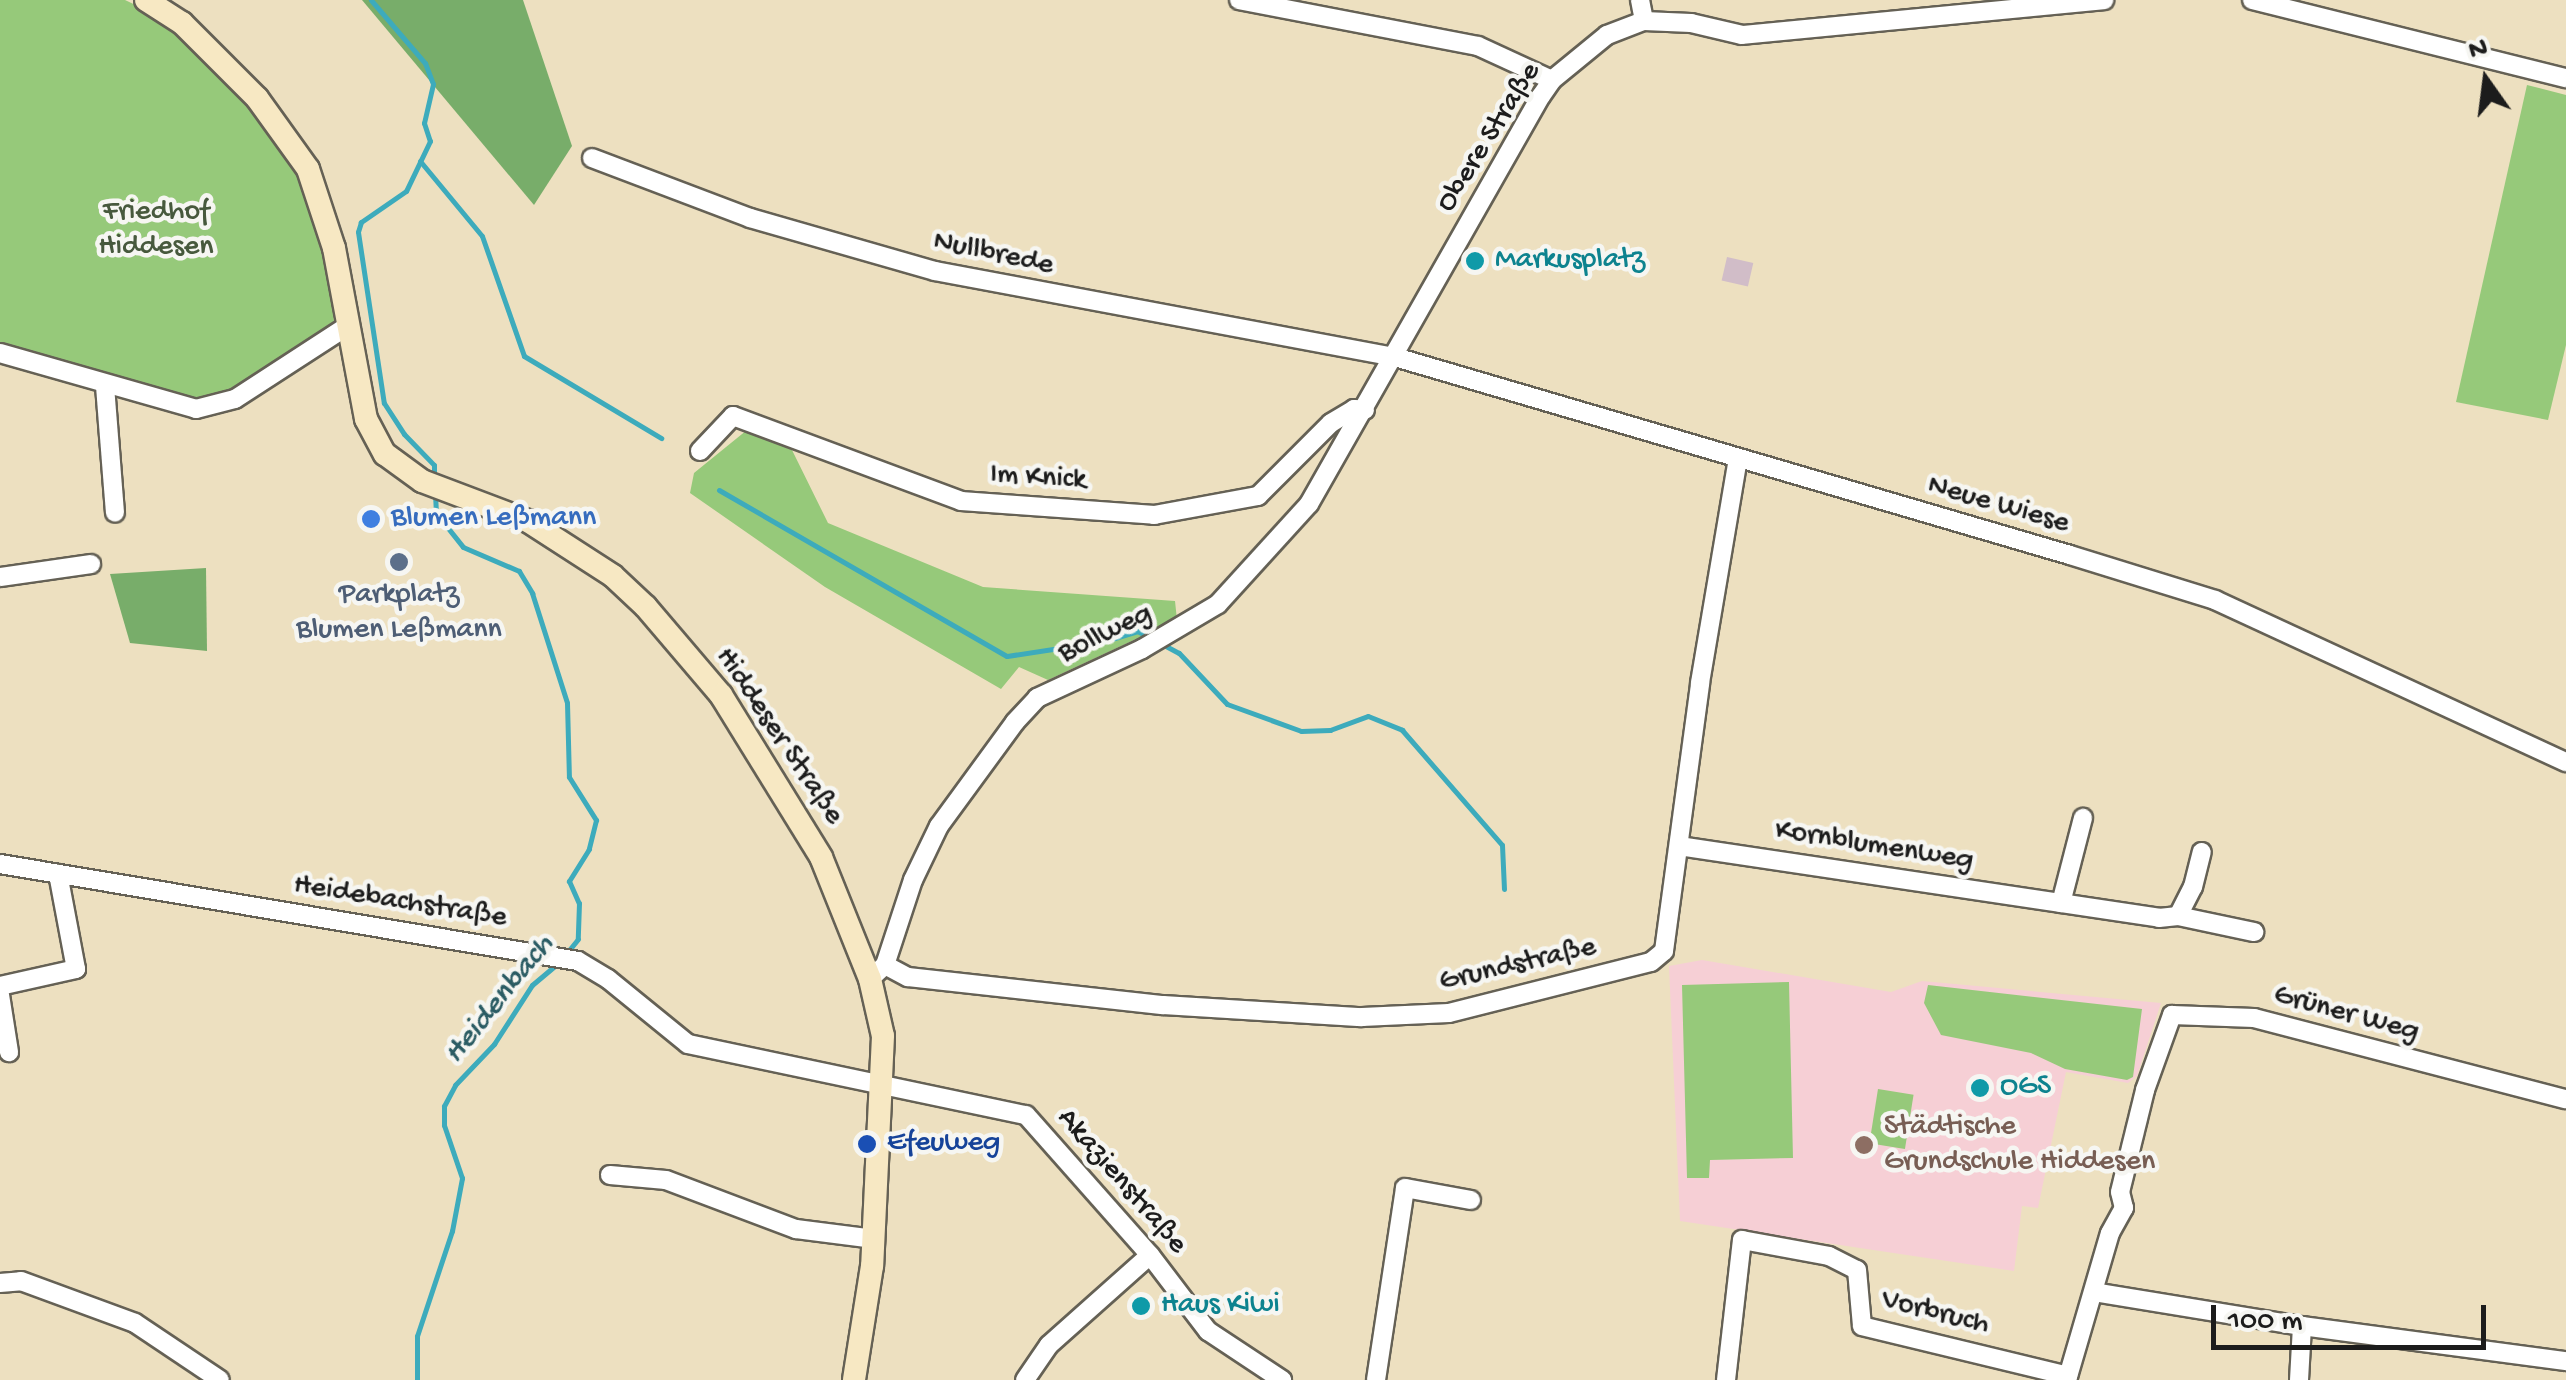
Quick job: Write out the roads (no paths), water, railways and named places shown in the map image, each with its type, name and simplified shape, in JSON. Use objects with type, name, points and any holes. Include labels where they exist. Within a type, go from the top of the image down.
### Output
[{"type":"main road","name":"Hiddeser Straße","points":[[146,0],[182,23],[256,98],[308,170],[334,248],[346,327],[366,419],[374,436],[400,469],[448,493],[528,521],[613,576],[646,607],[721,695],[800,820],[878,972],[884,1036],[883,1087],[874,1239],[854,1380]]},
{"type":"street","points":[[1239,0],[1478,46],[1552,80]]},
{"type":"street","points":[[1640,0],[1644,21]]},
{"type":"street","name":"Obere Straße","points":[[1395,357],[1552,80],[1607,34],[1644,21],[1691,23],[1742,35],[2104,0]]},
{"type":"street","points":[[2252,0],[2566,78]]},
{"type":"street","name":"Nullbrede","points":[[592,158],[750,218],[936,272],[1395,357]]},
{"type":"street","points":[[0,353],[196,409],[234,399],[346,327]]},
{"type":"street","name":"Bollweg","points":[[878,972],[913,880],[939,826],[1016,722],[1037,698],[1142,650],[1186,626],[1226,597],[1309,504],[1395,357]]},
{"type":"street","name":"Neue Wiese","points":[[1395,357],[2215,600],[2566,762]]},
{"type":"street","points":[[106,386],[115,513]]},
{"type":"street","name":"Im Knick","points":[[700,451],[734,416],[961,500],[1154,515],[1258,496],[1332,423],[1354,409],[1365,410]]},
{"type":"street","name":"Grundstraße","points":[[878,972],[1164,1004],[1362,1017],[1449,1014],[1651,962],[1664,951],[1700,683],[1738,458]]},
{"type":"street","points":[[0,577],[91,564]]},
{"type":"street","points":[[2061,904],[2083,818]]},
{"type":"street","name":"Kornblumenweg","points":[[1679,846],[2061,904],[2178,916],[2254,932]]},
{"type":"street","points":[[2178,916],[2202,852]]},
{"type":"street","name":"Heidebachstraße","points":[[0,864],[578,962],[608,979],[688,1044],[883,1087]]},
{"type":"street","points":[[0,986],[76,969],[58,874]]},
{"type":"street","points":[[0,995],[9,1052]]},
{"type":"street","name":"Grüner Weg","points":[[2094,1292],[2110,1233],[2124,1208],[2120,1192],[2149,1076],[2172,1015],[2254,1018],[2566,1099]]},
{"type":"street","name":"Akazienstraße","points":[[883,1087],[1026,1116],[1150,1254],[1208,1331],[1282,1380]]},
{"type":"street","points":[[610,1175],[666,1180],[796,1229],[874,1239]]},
{"type":"street","points":[[1376,1380],[1405,1188],[1471,1200]]},
{"type":"street","name":"Vorbruch","points":[[1726,1380],[1742,1240],[1828,1256],[1856,1270],[1862,1326],[2068,1378]]},
{"type":"street","points":[[1025,1380],[1049,1345],[1150,1254]]},
{"type":"street","points":[[0,1283],[21,1282],[135,1323],[220,1380]]},
{"type":"street","points":[[2068,1378],[2094,1292],[2302,1326],[2566,1361]]},
{"type":"street","points":[[2298,1380],[2302,1326]]},
{"type":"waterway","name":"Heidenbach","points":[[371,0],[425,63],[433,84],[424,123],[430,141],[406,191],[361,222],[358,232],[384,403],[404,434],[434,465],[434,478]]},
{"type":"waterway","points":[[420,161],[482,236],[524,356],[661,438]]},
{"type":"waterway","points":[[719,490],[1007,656],[1105,641],[1137,631],[1152,638]]},
{"type":"waterway","name":"Heidenbach","points":[[435,494],[436,513],[463,547],[519,571],[532,593],[567,703],[569,777],[596,820],[589,849],[569,881],[579,903],[578,939],[564,956]]},
{"type":"waterway","points":[[1162,644],[1179,653],[1227,704],[1301,731],[1330,730],[1368,716],[1402,730],[1502,845],[1504,889]]},
{"type":"waterway","name":"Heidenbach","points":[[417,1380],[417,1336],[452,1231],[462,1178],[444,1125],[444,1106],[455,1085],[494,1044],[532,985],[557,964]]},
{"type":"place","name":"Markusplatz","points":[[1475,261]]},
{"type":"place","name":"Blumen Leßmann","points":[[371,519]]},
{"type":"place","name":"Parkplatz Blumen Leßmann","points":[[399,562]]},
{"type":"place","name":"OGS","points":[[1980,1088]]},
{"type":"place","name":"Efeuweg","points":[[867,1144]]},
{"type":"place","name":"Städtische Grundschule Hiddesen","points":[[1864,1145]]},
{"type":"place","name":"Haus Kiwi","points":[[1141,1306]]},
{"type":"park label","name":"Friedhof Hiddesen","points":[[156,230]]}]
